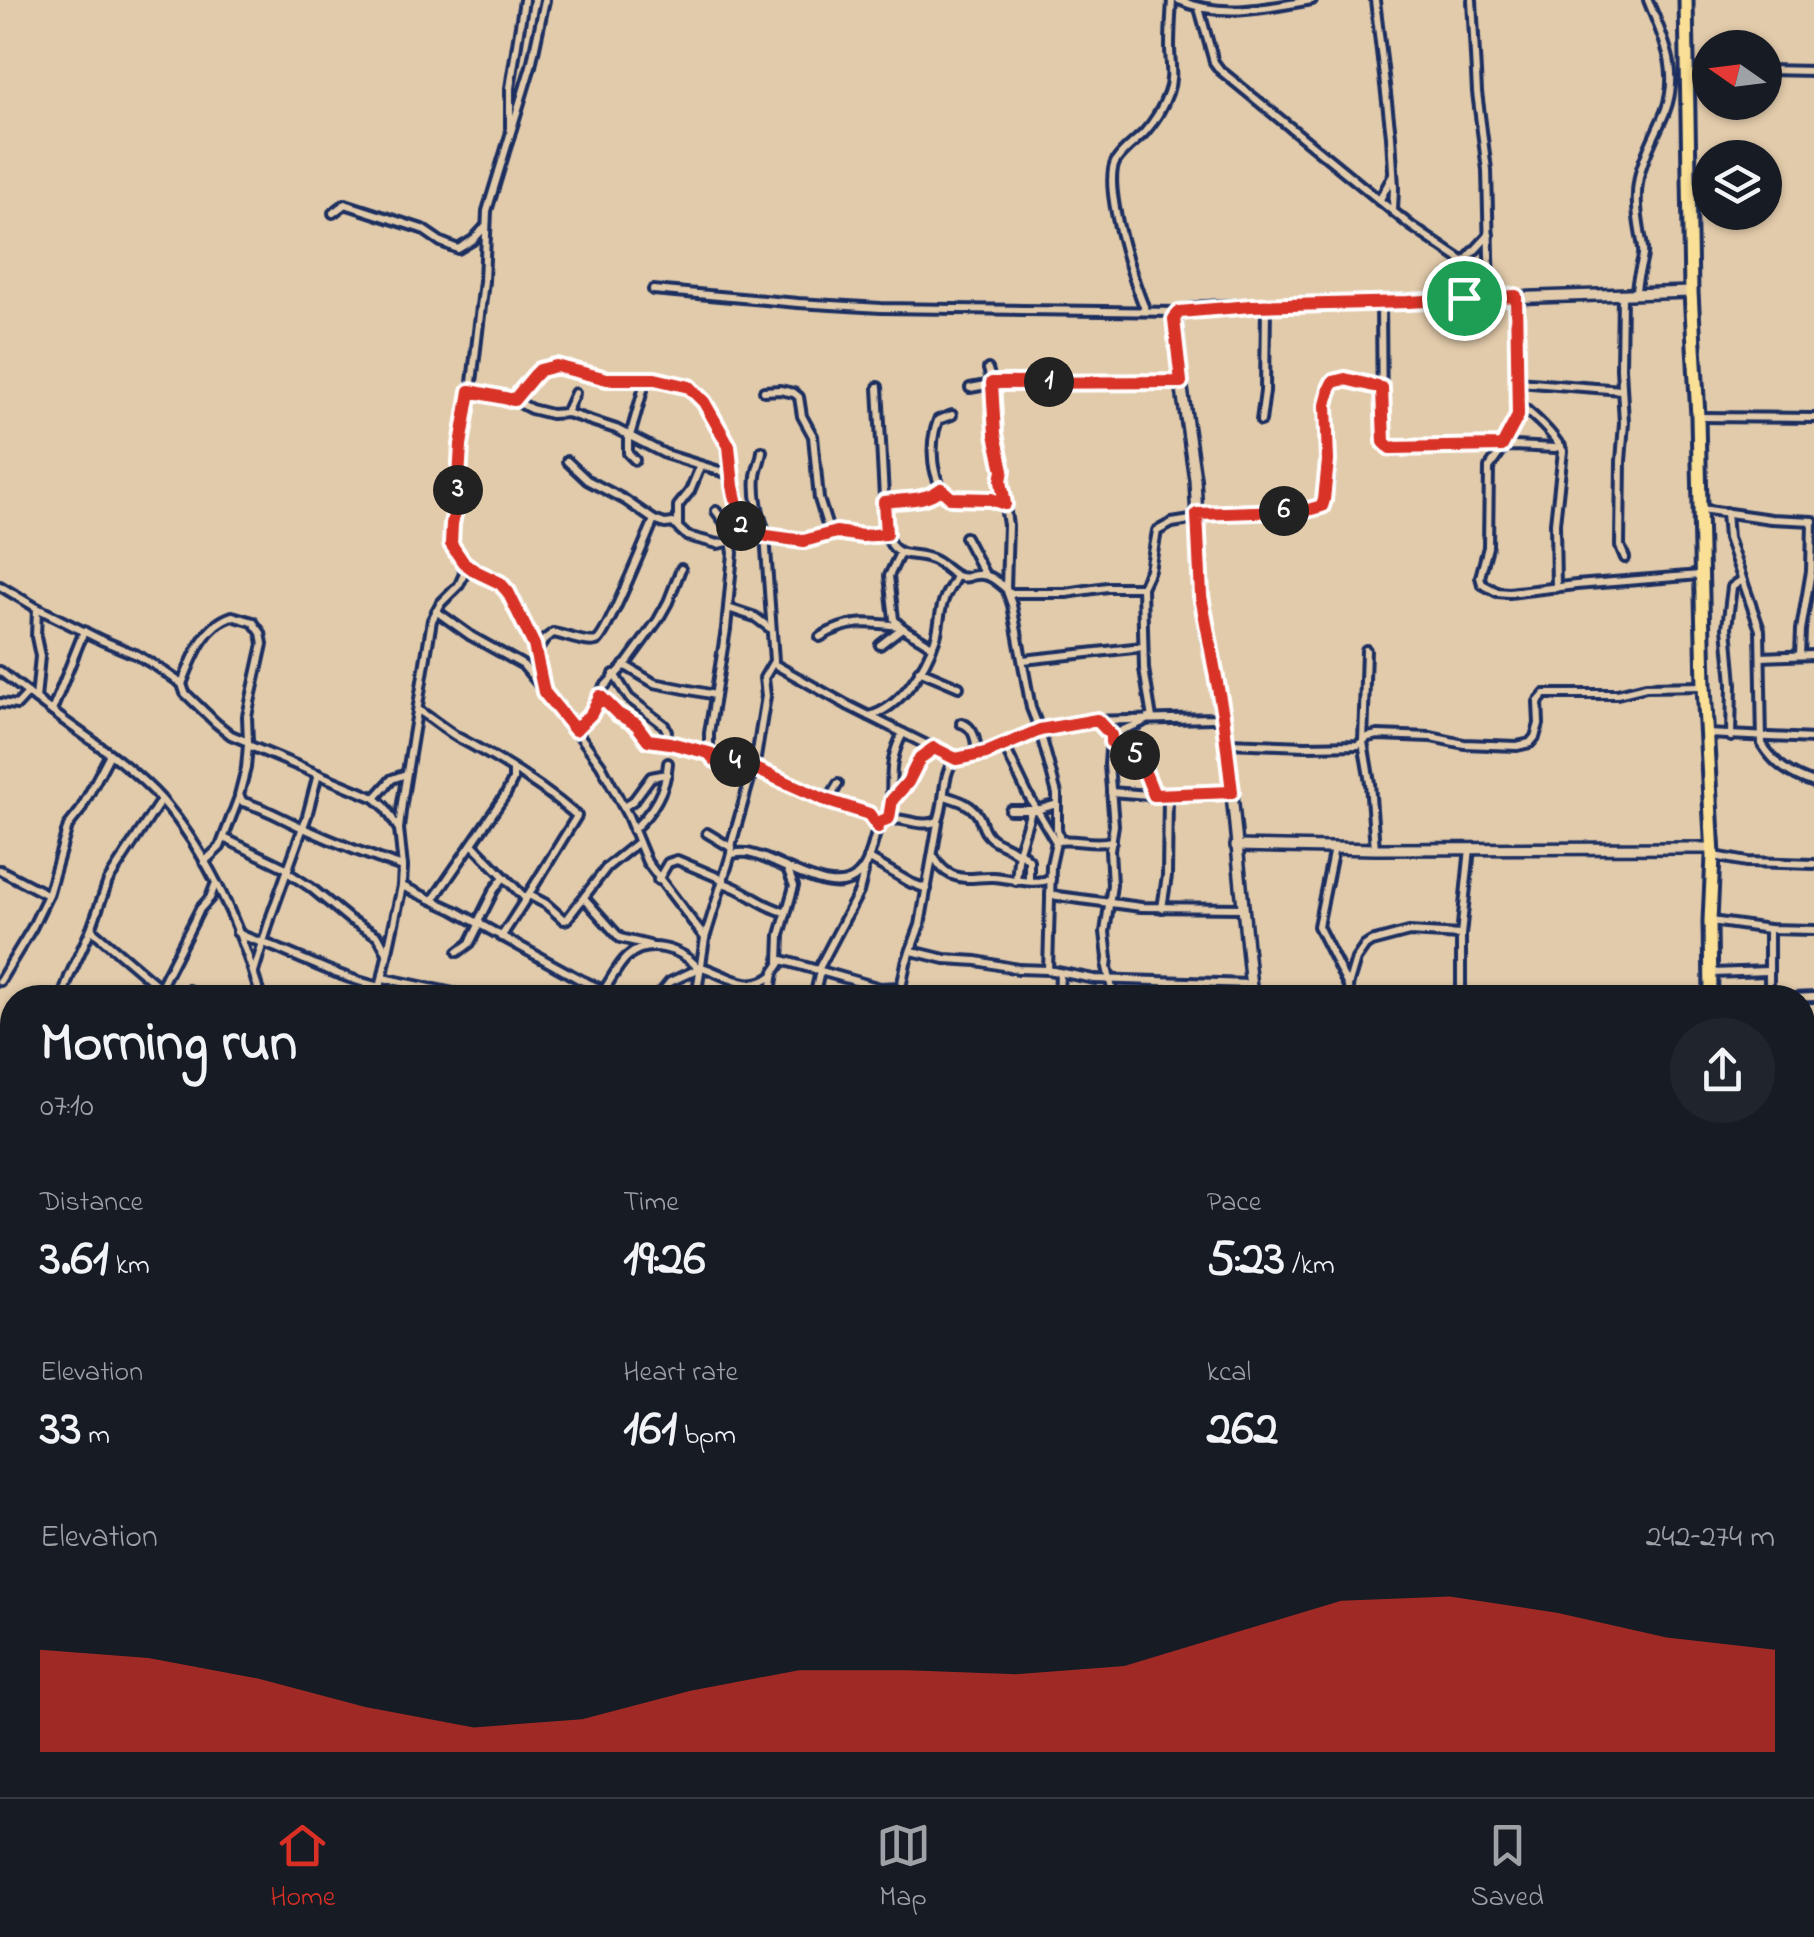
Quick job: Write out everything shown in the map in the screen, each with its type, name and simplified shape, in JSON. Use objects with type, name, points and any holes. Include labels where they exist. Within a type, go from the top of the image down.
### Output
[{"type":"highway","points":[[1686,0],[1691,292],[1712,852],[1711,985]]},
{"type":"street","points":[[510,138],[510,88],[524,0]]},
{"type":"street","points":[[544,692],[536,652],[508,592],[500,583],[463,562],[450,536],[484,281],[490,199],[531,66],[545,0]]},
{"type":"street","points":[[1146,310],[1134,285],[1115,206],[1112,171],[1121,155],[1148,130],[1170,87],[1176,0],[1199,8],[1260,10],[1312,0]]},
{"type":"street","points":[[1375,0],[1394,174],[1392,212]]},
{"type":"street","points":[[1472,0],[1487,170],[1490,297]]},
{"type":"street","points":[[1636,293],[1643,255],[1638,180],[1672,90],[1667,51],[1648,0]]},
{"type":"street","points":[[1199,8],[1214,62],[1220,70],[1392,212],[1490,279]]},
{"type":"street","points":[[1782,71],[1814,72]]},
{"type":"street","points":[[1379,201],[1394,174]]},
{"type":"street","points":[[333,214],[346,204],[355,206],[422,229],[440,242],[458,248],[486,227]]},
{"type":"street","points":[[1464,262],[1490,234]]},
{"type":"street","points":[[653,290],[882,308],[1086,312],[1179,312],[1266,305],[1691,292]]},
{"type":"street","points":[[1622,294],[1624,423],[1620,546],[1625,558]]},
{"type":"street","points":[[1516,296],[1517,419],[1489,468],[1488,547],[1480,581],[1497,592],[1509,593],[1702,575]]},
{"type":"street","points":[[1382,302],[1384,442],[1390,448],[1560,446]]},
{"type":"street","points":[[1261,421],[1266,305]]},
{"type":"street","points":[[912,950],[945,959],[1094,979],[1250,984],[1227,743],[1201,596],[1195,480],[1174,319],[1179,312]]},
{"type":"street","points":[[514,400],[540,370],[556,366],[607,379],[644,379],[694,390],[728,443],[743,528]]},
{"type":"street","points":[[988,369],[1008,524],[1007,591],[1030,708],[1057,794],[1058,841],[1051,865],[1048,970]]},
{"type":"street","points":[[635,460],[628,453],[629,435],[644,379]]},
{"type":"street","points":[[1150,718],[1144,669],[1142,586],[1150,570],[1158,531],[1197,517],[1320,508],[1328,472],[1326,405],[1333,382],[1345,379],[1382,388]]},
{"type":"street","points":[[970,388],[992,383],[1181,382]]},
{"type":"street","points":[[1518,382],[1622,390]]},
{"type":"street","points":[[878,386],[886,534],[888,542],[900,553],[930,558],[956,576],[985,575],[1007,591],[1066,593],[1142,586]]},
{"type":"street","points":[[764,391],[780,390],[798,397],[802,416],[813,436],[819,499],[830,534]]},
{"type":"street","points":[[470,391],[514,400],[551,414],[566,413],[629,435],[665,454],[732,475]]},
{"type":"street","points":[[566,413],[575,393]]},
{"type":"street","points":[[1518,404],[1544,425],[1563,454],[1556,522],[1556,588]]},
{"type":"street","points":[[952,415],[938,420],[934,434],[935,468],[941,489],[951,498],[991,499],[1005,504]]},
{"type":"street","points":[[1698,417],[1814,418]]},
{"type":"street","points":[[698,985],[705,938],[754,768],[766,696],[764,678],[774,664],[766,536],[757,494],[756,476],[762,451]]},
{"type":"street","points":[[567,461],[587,480],[654,520],[673,523],[687,536],[721,544],[732,540],[743,528]]},
{"type":"street","points":[[678,527],[678,506],[694,484],[700,467]]},
{"type":"street","points":[[884,502],[916,500],[941,489]]},
{"type":"street","points":[[1700,508],[1813,521],[1800,655]]},
{"type":"street","points":[[716,511],[725,523],[766,536],[804,541],[842,532],[862,536],[886,534]]},
{"type":"street","points":[[1726,512],[1726,530],[1760,630],[1761,738],[1769,756],[1784,770],[1814,784]]},
{"type":"street","points":[[536,652],[553,632],[587,642],[598,640],[654,520]]},
{"type":"street","points":[[965,537],[985,575]]},
{"type":"street","points":[[709,753],[728,608],[732,540]]},
{"type":"street","points":[[900,553],[889,580],[894,620],[900,627]]},
{"type":"street","points":[[381,985],[402,886],[399,829],[427,647],[436,612],[464,574],[463,562]]},
{"type":"street","points":[[575,730],[591,714],[614,674],[658,620],[681,568]]},
{"type":"street","points":[[868,716],[893,704],[919,670],[932,648],[943,601],[956,576]]},
{"type":"street","points":[[1730,736],[1728,615],[1732,587],[1742,580]]},
{"type":"street","points":[[0,586],[136,655],[182,684],[185,693],[231,735],[375,798],[399,829]]},
{"type":"street","points":[[36,699],[40,656],[37,608]]},
{"type":"street","points":[[728,608],[760,619],[772,630]]},
{"type":"street","points":[[436,612],[523,665],[607,776],[647,862],[705,938]]},
{"type":"street","points":[[182,684],[206,633],[232,616],[253,622],[263,644],[247,716],[246,768],[224,838],[217,852],[204,862]]},
{"type":"street","points":[[820,637],[836,627],[872,622],[900,627],[932,648]]},
{"type":"street","points":[[880,646],[900,627]]},
{"type":"street","points":[[52,711],[84,631]]},
{"type":"street","points":[[1023,660],[1143,646]]},
{"type":"street","points":[[1366,650],[1363,742],[1375,848]]},
{"type":"street","points":[[1760,657],[1814,655]]},
{"type":"street","points":[[774,664],[956,759],[978,755],[1040,730],[1097,720],[1223,715]]},
{"type":"street","points":[[624,665],[654,683],[716,695]]},
{"type":"street","points":[[919,670],[960,687]]},
{"type":"street","points":[[0,672],[110,754],[162,800],[204,862],[257,985]]},
{"type":"street","points":[[614,674],[630,698],[664,725],[666,742]]},
{"type":"street","points":[[1227,743],[1358,745],[1378,735],[1516,746],[1530,743],[1536,736],[1538,702],[1545,694],[1617,694],[1646,687],[1704,686]]},
{"type":"street","points":[[0,703],[16,705],[28,693]]},
{"type":"street","points":[[600,696],[618,714],[636,724],[645,739],[754,768],[828,801],[869,814],[878,827]]},
{"type":"street","points":[[418,710],[455,736],[478,746],[577,816],[501,937]]},
{"type":"street","points":[[1111,740],[1123,728],[1150,718]]},
{"type":"street","points":[[1097,720],[1107,728],[1111,740],[1114,825],[1105,932],[1113,985]]},
{"type":"street","points":[[961,723],[972,730],[978,755]]},
{"type":"street","points":[[889,818],[890,763],[903,733]]},
{"type":"street","points":[[1707,734],[1814,739]]},
{"type":"street","points":[[1111,740],[1132,750],[1154,795]]},
{"type":"street","points":[[1004,745],[1034,810],[1058,841],[1112,841]]},
{"type":"street","points":[[892,800],[908,782],[920,758],[934,748]]},
{"type":"street","points":[[0,981],[48,895],[68,826],[110,754]]},
{"type":"street","points":[[902,985],[927,889],[948,771],[956,759]]},
{"type":"street","points":[[634,830],[659,799],[668,763]]},
{"type":"street","points":[[434,900],[512,785],[512,769]]},
{"type":"street","points":[[254,973],[318,774]]},
{"type":"street","points":[[375,798],[392,778],[406,774]]},
{"type":"street","points":[[624,807],[652,776],[667,774]]},
{"type":"street","points":[[828,801],[838,784]]},
{"type":"street","points":[[1110,792],[1232,792]]},
{"type":"street","points":[[1162,908],[1167,876],[1168,795]]},
{"type":"street","points":[[239,796],[244,802],[265,808],[302,828],[404,867]]},
{"type":"street","points":[[945,796],[968,805],[985,832],[1029,860],[1029,881]]},
{"type":"street","points":[[66,985],[108,881],[162,800]]},
{"type":"street","points":[[1010,810],[1034,810],[1057,804]]},
{"type":"street","points":[[1016,880],[1018,853],[1034,810]]},
{"type":"street","points":[[816,985],[819,971],[859,892],[880,822],[889,818],[928,825],[938,821]]},
{"type":"street","points":[[708,834],[731,851],[750,853],[787,870],[836,883],[854,879],[866,861]]},
{"type":"street","points":[[224,838],[288,870],[348,919],[378,936],[387,954]]},
{"type":"street","points":[[472,844],[504,878],[567,920],[617,857],[638,842]]},
{"type":"street","points":[[1236,846],[1712,852],[1758,863],[1814,864]]},
{"type":"street","points":[[1334,847],[1318,926],[1348,985]]},
{"type":"street","points":[[1461,985],[1461,935],[1470,848]]},
{"type":"street","points":[[934,856],[944,870],[968,879],[1051,879]]},
{"type":"street","points":[[658,880],[668,863],[677,860],[740,889],[759,904],[786,912]]},
{"type":"street","points":[[866,861],[927,889]]},
{"type":"street","points":[[0,870],[48,895]]},
{"type":"street","points":[[772,985],[794,884],[787,870]]},
{"type":"street","points":[[929,878],[944,870]]},
{"type":"street","points":[[458,952],[470,944],[494,890],[504,878]]},
{"type":"street","points":[[1042,882],[1051,893],[1110,904],[1242,908]]},
{"type":"street","points":[[160,985],[215,884]]},
{"type":"street","points":[[402,886],[479,922],[594,985]]},
{"type":"street","points":[[584,898],[620,938],[681,953],[700,967],[748,984],[762,984],[773,975]]},
{"type":"street","points":[[1710,921],[1814,930]]},
{"type":"street","points":[[91,929],[157,985]]},
{"type":"street","points":[[1769,929],[1769,985]]},
{"type":"street","points":[[237,932],[356,981],[400,985]]},
{"type":"street","points":[[1348,985],[1356,959],[1372,942],[1410,932],[1461,935]]},
{"type":"street","points":[[607,985],[627,957],[652,946]]},
{"type":"street","points":[[780,961],[869,985]]},
{"type":"street","points":[[667,985],[700,967]]},
{"type":"street","points":[[1711,973],[1768,971]]},
{"type":"street","points":[[1060,973],[1060,985]]},
{"type":"route","points":[[1516,296],[1518,416],[1502,446],[1390,448],[1384,442],[1382,388],[1357,380],[1338,380],[1326,395],[1328,461],[1322,506],[1315,510],[1197,514],[1201,596],[1223,715],[1232,792],[1154,795],[1132,750],[1111,742],[1107,728],[1097,720],[1040,730],[986,753],[956,759],[934,748],[920,758],[908,782],[892,800],[889,818],[878,827],[869,814],[828,801],[747,765],[720,762],[709,753],[648,740],[636,724],[618,714],[600,696],[587,720],[575,730],[544,692],[534,645],[508,592],[500,583],[463,562],[451,544],[470,391],[514,400],[540,370],[547,368],[556,366],[607,379],[655,379],[694,390],[729,446],[742,527],[767,536],[804,541],[836,532],[886,534],[884,502],[916,500],[941,489],[951,498],[991,499],[1005,504],[992,383],[1181,382],[1174,319],[1179,312],[1464,298],[1516,296]]}]
